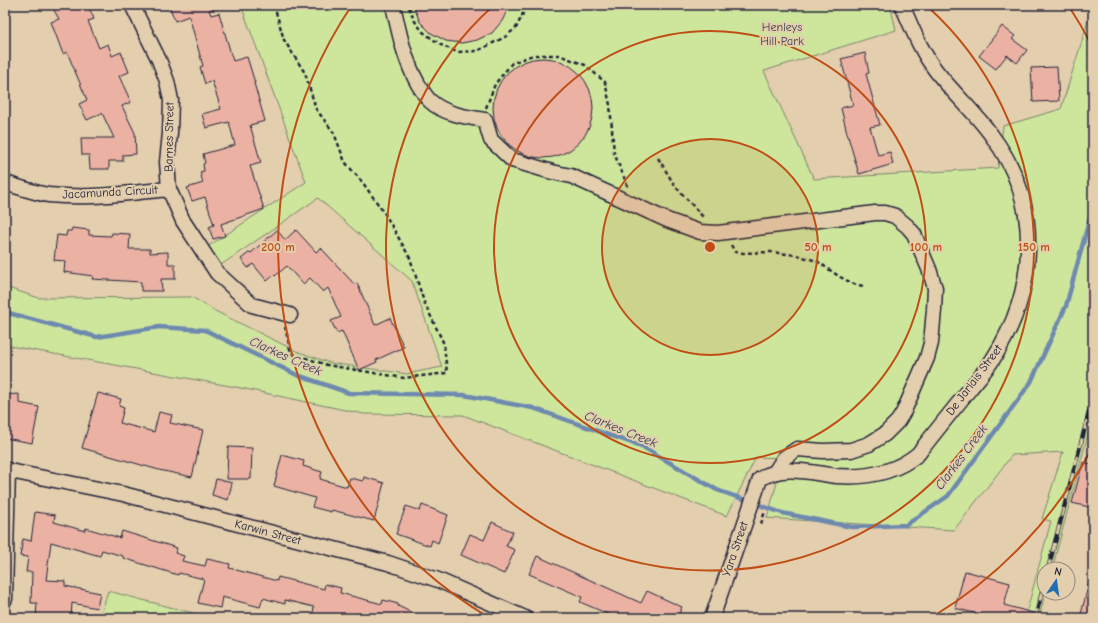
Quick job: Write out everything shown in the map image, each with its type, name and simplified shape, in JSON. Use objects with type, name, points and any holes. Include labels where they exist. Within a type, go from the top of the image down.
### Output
[{"type":"street","name":"Barnes Street","points":[[132,5],[159,60],[168,87],[171,100],[167,162],[169,189],[183,221],[217,273],[252,305],[286,314]]},
{"type":"street","points":[[393,5],[399,33],[410,69],[425,95],[431,102],[449,112],[485,120],[492,140],[512,160],[571,176],[667,220],[700,232],[718,233],[875,213],[886,213],[895,216],[914,234],[929,269],[935,288],[934,310],[931,343],[927,358],[904,411],[898,421],[890,429],[869,444],[852,450],[823,451],[797,449],[784,458],[775,472]]},
{"type":"street","name":"De Jarlais Street","points":[[758,483],[767,474],[787,470],[838,476],[876,474],[893,470],[910,460],[918,454],[992,361],[1014,321],[1028,268],[1028,226],[1024,205],[1015,176],[1005,155],[992,136],[936,71],[926,56],[902,5]]},
{"type":"street","name":"Jacamunda Circuit","points":[[5,183],[48,195],[73,197],[169,189]]},
{"type":"street","points":[[5,599],[6,470]]},
{"type":"street","name":"Karwin Street","points":[[6,470],[123,494],[388,563],[438,580],[524,618]]},
{"type":"street","name":"Yara Street","points":[[712,618],[758,483]]},
{"type":"path","points":[[274,5],[284,40],[305,73],[316,109],[334,133],[345,162],[363,183],[385,214],[410,258],[424,302],[444,344],[447,373],[404,378],[327,365],[291,353],[286,314]]},
{"type":"path","points":[[408,5],[414,20],[423,32],[441,45],[457,52],[477,51],[505,38],[516,28],[526,5]]},
{"type":"path","points":[[485,120],[487,104],[495,84],[512,63],[533,55],[559,55],[585,65],[604,82],[610,104],[614,153],[629,189]]},
{"type":"green space","name":"Henleys Hill Park","points":[[241,5],[890,5],[896,30],[764,71],[814,179],[998,168],[1003,126],[1061,109],[1093,5],[1093,415],[1054,561],[1040,561],[1051,521],[1042,519],[1063,452],[1012,455],[954,530],[767,518],[784,458],[756,457],[727,516],[463,415],[364,414],[241,388],[5,345],[5,287],[39,298],[192,297],[215,311],[296,351],[330,363],[407,374],[442,367],[412,281],[318,198],[221,265],[207,247],[306,182]]},
{"type":"green space","points":[[1036,577],[1036,601],[1043,601],[1039,618],[1025,618]]},
{"type":"green space","points":[[108,591],[212,618],[100,618]]},
{"type":"building","points":[[51,5],[88,5],[94,19],[88,21],[99,48],[108,44],[112,56],[121,52],[129,72],[119,76],[131,102],[122,106],[135,133],[136,154],[123,155],[123,161],[109,161],[109,169],[90,169],[89,155],[82,155],[81,138],[114,138],[102,113],[87,120],[79,104],[87,100],[67,52],[63,54],[51,22],[59,19]]},
{"type":"building","points":[[169,5],[216,5],[216,8],[209,10],[211,15],[219,13],[233,61],[247,57],[265,121],[250,125],[261,163],[250,166],[264,209],[221,224],[225,236],[213,239],[209,227],[214,225],[205,197],[192,201],[187,188],[203,183],[200,172],[204,171],[203,164],[205,163],[203,154],[235,145],[229,122],[206,128],[202,114],[221,109],[212,81],[205,84],[200,67],[203,66],[189,16],[175,21]]},
{"type":"building","points":[[413,5],[510,5],[502,21],[492,33],[477,40],[462,43],[446,41],[431,33],[420,22]]},
{"type":"building","points":[[1002,26],[1015,36],[1012,39],[1027,50],[1017,63],[1007,55],[996,69],[979,56]]},
{"type":"building","points":[[865,53],[869,73],[866,74],[880,125],[870,127],[878,155],[890,152],[893,164],[859,174],[841,108],[853,105],[841,59]]},
{"type":"building","points":[[543,58],[562,62],[579,72],[589,89],[593,108],[589,127],[579,144],[562,154],[543,158],[524,154],[507,144],[497,127],[493,108],[497,89],[507,72],[524,62]]},
{"type":"building","points":[[1057,67],[1059,101],[1033,102],[1031,68]]},
{"type":"building","points":[[72,228],[89,230],[89,235],[111,236],[112,233],[130,234],[129,249],[150,249],[150,253],[168,252],[168,264],[175,264],[175,279],[161,279],[162,291],[141,291],[141,282],[92,279],[93,276],[64,272],[65,261],[54,260],[57,235],[66,236],[67,231],[71,231]]},
{"type":"building","points":[[277,230],[285,240],[296,230],[316,252],[321,248],[354,284],[357,283],[375,325],[390,318],[404,347],[359,370],[342,331],[337,333],[331,321],[341,317],[328,288],[323,292],[310,278],[303,284],[287,266],[267,281],[253,264],[248,268],[241,259],[250,252],[251,253]]},
{"type":"building","points":[[98,393],[121,399],[119,406],[124,408],[120,423],[154,432],[159,412],[172,415],[170,423],[203,430],[192,477],[159,470],[82,448]]},
{"type":"building","points":[[19,394],[19,403],[39,407],[32,443],[5,438],[5,395]]},
{"type":"building","points":[[228,447],[252,448],[251,479],[227,479]]},
{"type":"building","points":[[282,455],[304,461],[303,466],[322,472],[320,479],[347,487],[350,478],[363,481],[364,477],[384,483],[374,521],[332,510],[331,512],[312,507],[315,498],[274,486]]},
{"type":"building","points":[[1083,462],[1093,465],[1093,508],[1072,503]]},
{"type":"building","points":[[216,479],[232,483],[228,500],[212,495]]},
{"type":"building","points":[[422,505],[448,515],[438,543],[432,540],[430,546],[396,534],[406,506],[420,511]]},
{"type":"building","points":[[35,512],[55,515],[54,522],[85,531],[86,528],[120,538],[122,531],[177,548],[175,553],[184,556],[182,561],[205,566],[207,559],[230,564],[229,568],[277,581],[278,577],[324,589],[325,584],[341,588],[340,593],[382,604],[383,600],[398,604],[398,606],[423,618],[318,618],[312,617],[314,607],[285,600],[285,604],[263,598],[260,607],[222,597],[220,608],[198,603],[204,579],[179,573],[178,575],[102,550],[100,556],[51,542],[46,580],[65,581],[65,586],[100,593],[97,608],[72,603],[71,618],[36,618],[37,603],[31,603],[32,572],[26,572],[28,557],[20,556],[23,539],[31,541]]},
{"type":"building","points":[[492,522],[513,532],[506,546],[515,550],[504,574],[461,555],[470,534],[484,540]]},
{"type":"building","points":[[537,556],[641,603],[647,591],[682,607],[677,618],[617,618],[580,602],[582,597],[529,574]]},
{"type":"building","points":[[965,571],[1010,583],[1004,605],[1037,614],[1037,618],[993,618],[955,608]]},
{"type":"building","points":[[1089,583],[1093,583],[1093,618],[1080,618]]},
{"type":"waterway","name":"Clarkes Creek","points":[[5,312],[97,337],[159,327],[205,330],[297,375],[349,393],[464,395],[533,408],[643,447],[717,490],[782,513],[852,527],[906,525],[948,496],[1031,382],[1066,306],[1093,206]]},
{"type":"railway","points":[[1050,561],[1093,397]]},
{"type":"railway","points":[[1035,618],[1040,601]]}]
